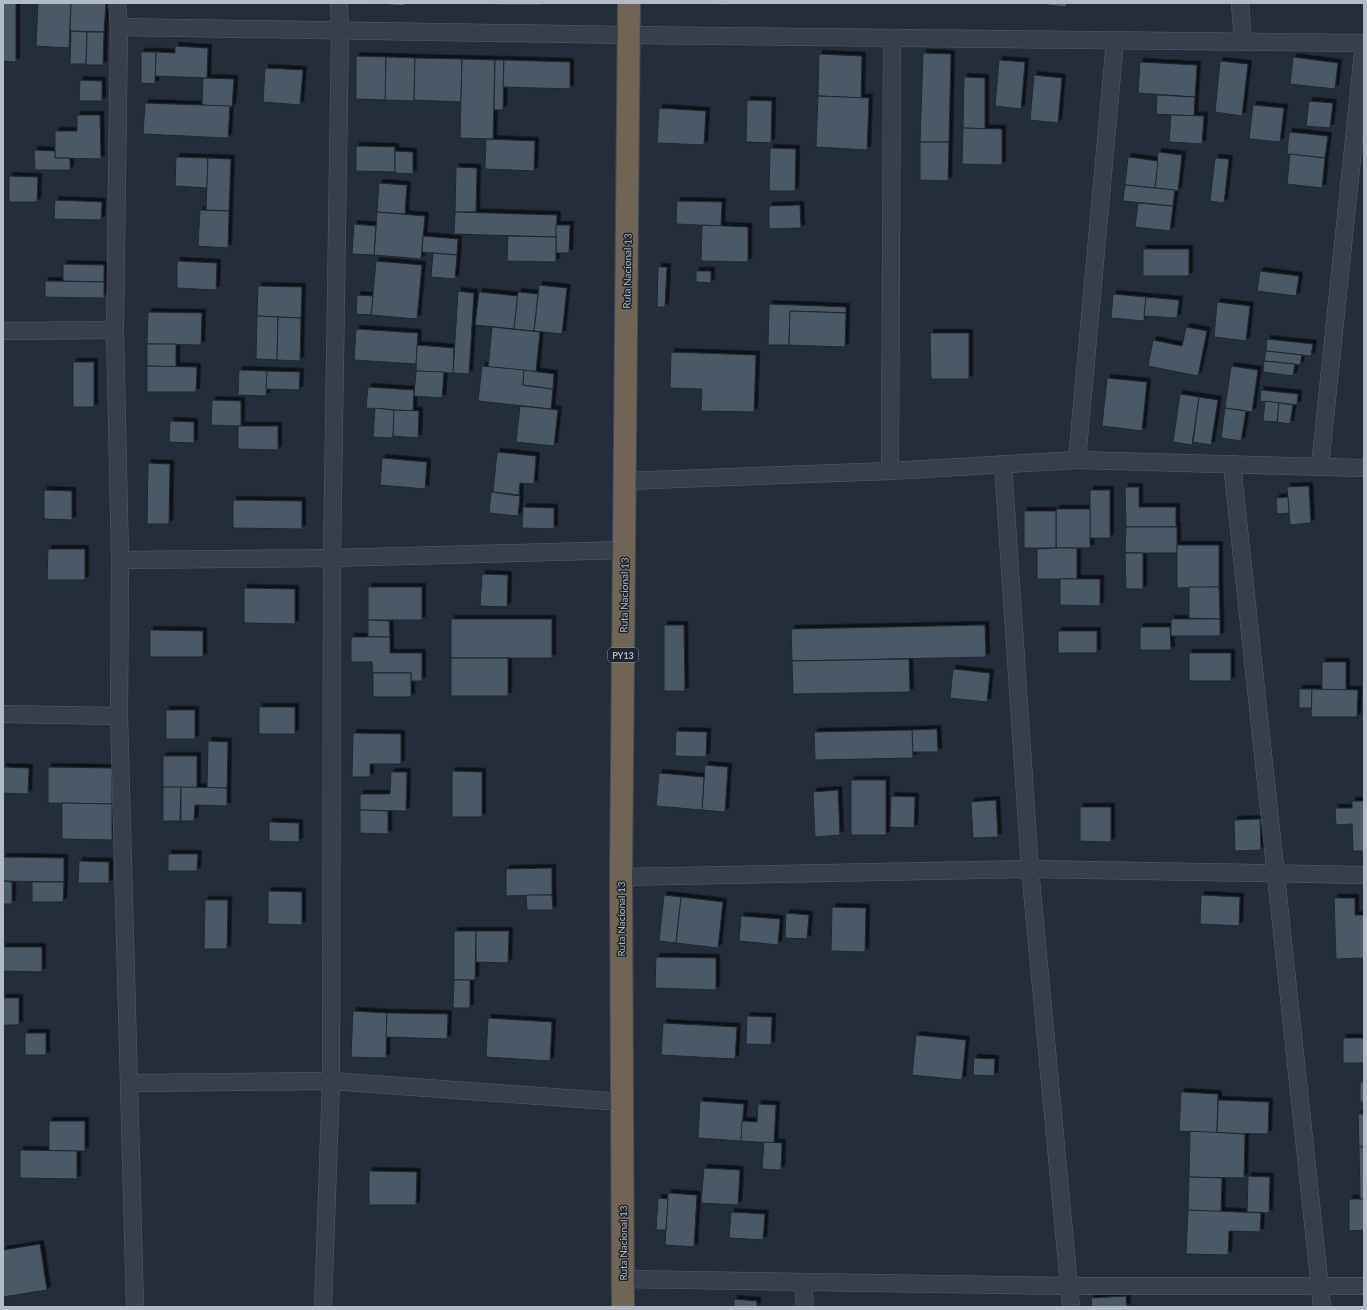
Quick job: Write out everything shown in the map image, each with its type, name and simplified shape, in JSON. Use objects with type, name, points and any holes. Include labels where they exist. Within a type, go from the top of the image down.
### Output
[{"type":"highway","name":"Ruta Nacional 13","points":[[623,1307],[621,877],[629,3]]},
{"type":"street","points":[[117,3],[119,27],[115,330],[120,560],[119,716],[135,1307]]},
{"type":"street","points":[[324,1307],[330,1081],[332,558],[340,31],[339,3]]},
{"type":"street","points":[[1240,3],[1243,42]]},
{"type":"street","points":[[119,27],[629,35],[1364,43],[1320,466]]},
{"type":"street","points":[[890,471],[892,38]]},
{"type":"street","points":[[1077,460],[1115,41]]},
{"type":"street","points":[[3,332],[115,330]]},
{"type":"street","points":[[625,481],[890,471],[1077,460],[1364,468]]},
{"type":"street","points":[[1003,464],[1030,869],[1071,1307]]},
{"type":"street","points":[[1232,464],[1321,1286],[1322,1307]]},
{"type":"street","points":[[120,560],[332,558],[624,550]]},
{"type":"street","points":[[3,714],[119,716]]},
{"type":"street","points":[[621,877],[1030,869],[1364,875]]},
{"type":"street","points":[[129,1083],[330,1081],[622,1102]]},
{"type":"street","points":[[623,1279],[1069,1286],[1364,1286]]},
{"type":"street","points":[[803,1282],[805,1307]]},
{"type":"building","points":[[3,3],[16,3],[16,62],[3,61]]},
{"type":"building","points":[[38,3],[71,3],[69,48],[36,46]]},
{"type":"building","points":[[71,3],[106,3],[104,32],[70,31]]},
{"type":"building","points":[[365,3],[405,3],[404,6]]},
{"type":"building","points":[[496,3],[542,3],[542,5],[496,5]]},
{"type":"building","points":[[727,3],[727,5],[685,4]]},
{"type":"building","points":[[1046,3],[1067,3],[1066,7],[1046,5]]},
{"type":"building","points":[[71,31],[87,32],[86,64],[70,64]]},
{"type":"building","points":[[87,32],[104,32],[103,65],[86,65]]},
{"type":"building","points":[[175,46],[208,48],[207,78],[155,76],[156,52],[175,53]]},
{"type":"building","points":[[141,52],[156,52],[155,84],[141,83]]},
{"type":"building","points":[[923,53],[951,54],[949,142],[920,142]]},
{"type":"building","points":[[819,54],[862,56],[861,98],[818,96]]},
{"type":"building","points":[[356,56],[386,57],[386,100],[356,99]]},
{"type":"building","points":[[386,57],[415,58],[414,101],[385,100]]},
{"type":"building","points":[[1293,57],[1338,63],[1335,89],[1290,84]]},
{"type":"building","points":[[415,58],[462,59],[461,102],[414,100]]},
{"type":"building","points":[[462,59],[495,60],[493,139],[460,138]]},
{"type":"building","points":[[495,60],[504,60],[503,110],[494,110]]},
{"type":"building","points":[[504,60],[570,62],[570,89],[503,87]]},
{"type":"building","points":[[999,60],[1025,62],[1021,109],[995,106]]},
{"type":"building","points":[[1220,61],[1248,64],[1242,116],[1215,112]]},
{"type":"building","points":[[1140,62],[1197,65],[1195,97],[1138,93]]},
{"type":"building","points":[[265,68],[303,70],[300,105],[263,102]]},
{"type":"building","points":[[1034,75],[1062,78],[1058,123],[1030,120]]},
{"type":"building","points":[[964,77],[985,78],[985,129],[963,128]]},
{"type":"building","points":[[203,78],[234,79],[232,107],[202,105]]},
{"type":"building","points":[[80,80],[102,81],[102,101],[79,101]]},
{"type":"building","points":[[1157,95],[1195,97],[1194,116],[1156,114]]},
{"type":"building","points":[[818,96],[869,98],[867,150],[816,147]]},
{"type":"building","points":[[747,100],[772,101],[771,143],[746,142]]},
{"type":"building","points":[[1309,101],[1333,103],[1330,128],[1306,126]]},
{"type":"building","points":[[145,103],[230,106],[228,138],[143,134]]},
{"type":"building","points":[[1253,105],[1284,108],[1280,142],[1249,139]]},
{"type":"building","points":[[659,108],[706,111],[704,145],[657,143]]},
{"type":"building","points":[[77,115],[100,115],[101,159],[55,158],[55,131],[77,131]]},
{"type":"building","points":[[1171,115],[1204,116],[1202,144],[1169,142]]},
{"type":"building","points":[[963,128],[1002,129],[1002,165],[962,164]]},
{"type":"building","points":[[1289,132],[1328,136],[1325,158],[1287,154]]},
{"type":"building","points":[[486,139],[535,141],[534,171],[485,169]]},
{"type":"building","points":[[920,142],[949,142],[948,181],[920,180]]},
{"type":"building","points":[[356,146],[395,147],[395,172],[356,171]]},
{"type":"building","points":[[770,148],[796,149],[795,191],[769,191]]},
{"type":"building","points":[[34,150],[55,151],[55,158],[70,158],[70,170],[35,170]]},
{"type":"building","points":[[395,151],[413,152],[413,174],[395,173]]},
{"type":"building","points":[[1158,152],[1182,155],[1178,191],[1155,188]]},
{"type":"building","points":[[1290,154],[1325,158],[1322,188],[1287,184]]},
{"type":"building","points":[[176,157],[208,158],[207,188],[175,186]]},
{"type":"building","points":[[1128,157],[1158,161],[1155,188],[1125,185]]},
{"type":"building","points":[[208,158],[231,159],[229,211],[206,210]]},
{"type":"building","points":[[1215,158],[1229,159],[1224,203],[1210,201]]},
{"type":"building","points":[[456,167],[477,168],[476,212],[455,212]]},
{"type":"building","points":[[9,176],[38,177],[37,202],[9,202]]},
{"type":"building","points":[[379,183],[407,185],[405,214],[377,212]]},
{"type":"building","points":[[1125,185],[1175,190],[1173,206],[1123,201]]},
{"type":"building","points":[[55,200],[102,202],[101,220],[54,219]]},
{"type":"building","points":[[677,201],[722,202],[721,226],[676,224]]},
{"type":"building","points":[[1138,203],[1173,206],[1170,231],[1135,227]]},
{"type":"building","points":[[800,205],[801,228],[769,229],[769,206]]},
{"type":"building","points":[[200,210],[229,211],[228,248],[198,246]]},
{"type":"building","points":[[377,212],[425,216],[421,259],[374,255]]},
{"type":"building","points":[[455,212],[557,215],[556,237],[454,234]]},
{"type":"building","points":[[354,224],[376,226],[374,255],[352,254]]},
{"type":"building","points":[[556,225],[570,225],[569,253],[556,253]]},
{"type":"building","points":[[702,225],[748,227],[748,262],[701,261]]},
{"type":"building","points":[[423,236],[458,239],[457,255],[422,252]]},
{"type":"building","points":[[508,236],[556,237],[556,262],[507,261]]},
{"type":"building","points":[[1143,249],[1189,249],[1189,276],[1143,276]]},
{"type":"building","points":[[433,253],[457,255],[455,279],[431,277]]},
{"type":"building","points":[[177,261],[217,263],[216,290],[177,288]]},
{"type":"building","points":[[376,261],[422,265],[417,319],[371,315]]},
{"type":"building","points":[[63,264],[104,265],[104,282],[63,281]]},
{"type":"building","points":[[658,267],[667,267],[665,307],[657,307]]},
{"type":"building","points":[[696,271],[711,271],[711,283],[696,282]]},
{"type":"building","points":[[1260,271],[1299,276],[1296,296],[1257,291]]},
{"type":"building","points":[[45,281],[104,282],[104,298],[45,297]]},
{"type":"building","points":[[539,285],[567,288],[562,334],[534,331]]},
{"type":"building","points":[[258,286],[302,287],[301,318],[257,316]]},
{"type":"building","points":[[458,291],[474,293],[469,374],[453,373]]},
{"type":"building","points":[[479,292],[518,296],[514,329],[475,325]]},
{"type":"building","points":[[518,292],[538,294],[534,331],[514,329]]},
{"type":"building","points":[[1113,294],[1146,297],[1144,321],[1111,318]]},
{"type":"building","points":[[357,295],[373,296],[371,315],[356,314]]},
{"type":"building","points":[[1146,297],[1179,300],[1177,318],[1144,316]]},
{"type":"building","points":[[1217,302],[1250,306],[1246,341],[1214,337]]},
{"type":"building","points":[[769,304],[846,307],[846,313],[790,311],[789,345],[768,345]]},
{"type":"building","points":[[790,311],[846,313],[845,347],[789,345]]},
{"type":"building","points":[[148,312],[202,313],[201,345],[147,344]]},
{"type":"building","points":[[257,316],[278,317],[277,360],[256,359]]},
{"type":"building","points":[[278,317],[301,318],[300,361],[277,360]]},
{"type":"building","points":[[492,327],[540,332],[536,372],[488,367]]},
{"type":"building","points":[[1186,327],[1207,331],[1198,376],[1148,366],[1153,340],[1182,346]]},
{"type":"building","points":[[356,329],[418,333],[416,364],[354,360]]},
{"type":"building","points":[[930,333],[969,333],[969,379],[931,379]]},
{"type":"building","points":[[1267,339],[1313,344],[1311,356],[1266,351]]},
{"type":"building","points":[[147,344],[176,344],[176,367],[147,366]]},
{"type":"building","points":[[417,345],[454,348],[453,373],[416,371]]},
{"type":"building","points":[[1266,351],[1302,355],[1300,365],[1264,361]]},
{"type":"building","points":[[671,352],[756,355],[754,412],[701,411],[702,389],[670,388]]},
{"type":"building","points":[[1264,361],[1295,364],[1293,376],[1263,372]]},
{"type":"building","points":[[73,362],[94,362],[94,407],[73,407]]},
{"type":"building","points":[[147,366],[197,367],[196,392],[147,392]]},
{"type":"building","points":[[482,366],[524,370],[523,385],[553,389],[551,409],[478,401]]},
{"type":"building","points":[[1231,366],[1258,370],[1252,412],[1225,408]]},
{"type":"building","points":[[239,370],[267,371],[266,396],[238,395]]},
{"type":"building","points":[[524,370],[554,374],[553,389],[523,385]]},
{"type":"building","points":[[267,371],[300,372],[299,390],[266,389]]},
{"type":"building","points":[[416,371],[444,372],[442,398],[414,396]]},
{"type":"building","points":[[1107,378],[1147,382],[1142,431],[1102,426]]},
{"type":"building","points":[[368,387],[414,390],[413,411],[366,408]]},
{"type":"building","points":[[1261,390],[1298,394],[1297,405],[1260,401]]},
{"type":"building","points":[[1180,394],[1199,397],[1192,445],[1173,442]]},
{"type":"building","points":[[1199,397],[1218,400],[1211,445],[1193,442]]},
{"type":"building","points":[[212,400],[241,401],[241,426],[211,425]]},
{"type":"building","points":[[1265,401],[1279,403],[1277,422],[1263,421]]},
{"type":"building","points":[[1279,403],[1293,405],[1290,424],[1277,422]]},
{"type":"building","points":[[520,406],[558,410],[554,446],[516,442]]},
{"type":"building","points":[[375,408],[394,410],[393,438],[373,437]]},
{"type":"building","points":[[1225,408],[1246,411],[1241,441],[1221,438]]},
{"type":"building","points":[[394,410],[419,411],[418,438],[393,436]]},
{"type":"building","points":[[170,421],[194,422],[194,443],[169,442]]},
{"type":"building","points":[[238,426],[278,426],[278,450],[238,449]]},
{"type":"building","points":[[497,452],[536,456],[534,484],[520,483],[519,495],[493,492]]},
{"type":"building","points":[[382,458],[427,462],[425,489],[380,485]]},
{"type":"building","points":[[148,463],[170,464],[169,524],[147,524]]},
{"type":"building","points":[[1309,486],[1311,523],[1290,525],[1287,487]]},
{"type":"building","points":[[1125,487],[1139,487],[1139,507],[1176,507],[1176,527],[1126,527]]},
{"type":"building","points":[[44,490],[72,491],[72,520],[44,519]]},
{"type":"building","points":[[1090,490],[1110,490],[1110,538],[1090,538]]},
{"type":"building","points":[[491,492],[520,496],[518,516],[489,513]]},
{"type":"building","points":[[1288,497],[1289,513],[1277,514],[1276,498]]},
{"type":"building","points":[[233,500],[302,501],[302,529],[233,528]]},
{"type":"building","points":[[523,507],[554,508],[554,529],[522,528]]},
{"type":"building","points":[[1056,509],[1090,509],[1090,548],[1056,548]]},
{"type":"building","points":[[1024,511],[1056,511],[1056,548],[1024,548]]},
{"type":"building","points":[[1126,527],[1177,527],[1177,553],[1125,553]]},
{"type":"building","points":[[1177,545],[1219,545],[1219,587],[1177,588]]},
{"type":"building","points":[[1077,548],[1077,579],[1037,579],[1037,549]]},
{"type":"building","points":[[48,549],[85,549],[85,580],[47,580]]},
{"type":"building","points":[[1125,553],[1143,553],[1143,589],[1126,589]]},
{"type":"building","points":[[482,574],[508,575],[507,607],[480,606]]},
{"type":"building","points":[[1060,579],[1100,579],[1100,606],[1060,605]]},
{"type":"building","points":[[368,587],[422,587],[422,620],[368,620]]},
{"type":"building","points":[[1189,587],[1219,587],[1220,619],[1189,618]]},
{"type":"building","points":[[244,588],[295,589],[295,624],[244,623]]},
{"type":"building","points":[[451,619],[552,619],[552,658],[451,658]]},
{"type":"building","points":[[1171,619],[1220,619],[1220,636],[1171,636]]},
{"type":"building","points":[[368,620],[389,621],[390,637],[368,637]]},
{"type":"building","points":[[664,625],[684,625],[685,691],[664,691]]},
{"type":"building","points":[[985,625],[986,657],[792,661],[791,629]]},
{"type":"building","points":[[1140,627],[1170,627],[1171,650],[1140,650]]},
{"type":"building","points":[[150,630],[203,631],[203,657],[150,657]]},
{"type":"building","points":[[1058,631],[1097,631],[1097,653],[1058,653]]},
{"type":"building","points":[[351,637],[390,637],[390,653],[422,653],[422,681],[411,681],[411,673],[373,673],[372,662],[351,662]]},
{"type":"building","points":[[1189,653],[1231,653],[1231,681],[1189,681]]},
{"type":"building","points":[[451,658],[508,658],[508,696],[451,696]]},
{"type":"building","points":[[909,659],[910,692],[793,694],[792,661]]},
{"type":"building","points":[[1322,662],[1346,662],[1346,690],[1322,690]]},
{"type":"building","points":[[953,669],[990,673],[987,702],[950,698]]},
{"type":"building","points":[[373,673],[411,673],[411,697],[373,697]]},
{"type":"building","points":[[1299,689],[1312,689],[1312,708],[1299,708]]},
{"type":"building","points":[[1312,689],[1358,690],[1357,717],[1311,717]]},
{"type":"building","points":[[259,707],[295,707],[295,734],[259,734]]},
{"type":"building","points":[[166,710],[195,710],[195,739],[166,739]]},
{"type":"building","points":[[937,729],[938,752],[912,752],[912,730]]},
{"type":"building","points":[[912,730],[913,758],[815,760],[814,732]]},
{"type":"building","points":[[676,731],[707,732],[706,757],[675,756]]},
{"type":"building","points":[[353,733],[401,734],[401,764],[370,764],[370,777],[352,777]]},
{"type":"building","points":[[208,741],[228,742],[227,788],[207,788]]},
{"type":"building","points":[[163,756],[197,756],[197,788],[163,787]]},
{"type":"building","points":[[705,765],[728,767],[725,812],[702,810]]},
{"type":"building","points":[[3,767],[29,768],[28,794],[3,793]]},
{"type":"building","points":[[48,767],[112,768],[112,804],[48,803]]},
{"type":"building","points":[[452,771],[482,772],[482,817],[452,817]]},
{"type":"building","points":[[391,772],[407,772],[406,811],[360,810],[360,794],[390,794]]},
{"type":"building","points":[[659,773],[704,777],[702,810],[656,806]]},
{"type":"building","points":[[851,780],[886,780],[886,835],[851,835]]},
{"type":"building","points":[[163,787],[181,787],[180,821],[163,821]]},
{"type":"building","points":[[181,787],[227,788],[227,806],[195,805],[194,821],[181,821]]},
{"type":"building","points":[[838,790],[840,835],[815,837],[813,792]]},
{"type":"building","points":[[891,796],[915,797],[914,828],[890,827]]},
{"type":"building","points":[[996,800],[998,837],[973,838],[971,802]]},
{"type":"building","points":[[1352,801],[1364,801],[1364,851],[1353,851],[1352,824],[1336,825],[1335,808],[1352,808]]},
{"type":"building","points":[[62,803],[112,804],[112,840],[62,839]]},
{"type":"building","points":[[1080,807],[1111,807],[1111,842],[1080,841]]},
{"type":"building","points":[[360,810],[388,811],[388,834],[360,833]]},
{"type":"building","points":[[1260,819],[1261,850],[1235,851],[1234,820]]},
{"type":"building","points":[[269,822],[299,823],[299,842],[269,841]]},
{"type":"building","points":[[168,854],[198,854],[197,871],[168,871]]},
{"type":"building","points":[[3,857],[64,858],[64,882],[3,881]]},
{"type":"building","points":[[79,861],[109,862],[109,883],[78,883]]},
{"type":"building","points":[[552,868],[552,895],[506,896],[506,869]]},
{"type":"building","points":[[3,881],[12,882],[12,904],[3,904]]},
{"type":"building","points":[[32,882],[64,882],[63,902],[32,902]]},
{"type":"building","points":[[268,891],[302,892],[302,925],[268,924]]},
{"type":"building","points":[[526,895],[552,895],[553,910],[527,910]]},
{"type":"building","points":[[664,895],[681,897],[676,943],[659,941]]},
{"type":"building","points":[[1201,895],[1240,897],[1239,926],[1200,924]]},
{"type":"building","points":[[681,897],[723,902],[718,948],[676,943]]},
{"type":"building","points":[[1334,898],[1355,898],[1355,915],[1364,915],[1364,958],[1336,959]]},
{"type":"building","points":[[205,900],[228,900],[227,949],[204,949]]},
{"type":"building","points":[[832,907],[866,908],[865,952],[831,951]]},
{"type":"building","points":[[786,913],[809,915],[807,939],[785,938]]},
{"type":"building","points":[[741,916],[780,919],[778,945],[739,941]]},
{"type":"building","points":[[454,931],[476,931],[475,980],[454,980]]},
{"type":"building","points":[[476,931],[509,931],[508,963],[476,962]]},
{"type":"building","points":[[3,947],[42,947],[42,972],[3,971]]},
{"type":"building","points":[[656,957],[716,958],[716,990],[655,988]]},
{"type":"building","points":[[454,980],[470,980],[470,1008],[453,1008]]},
{"type":"building","points":[[3,998],[19,998],[19,1025],[3,1025]]},
{"type":"building","points":[[353,1011],[387,1013],[386,1058],[351,1057]]},
{"type":"building","points":[[387,1013],[448,1014],[447,1039],[386,1037]]},
{"type":"building","points":[[747,1016],[772,1017],[771,1045],[746,1044]]},
{"type":"building","points":[[488,1018],[552,1022],[550,1061],[486,1057]]},
{"type":"building","points":[[663,1023],[737,1027],[735,1059],[661,1055]]},
{"type":"building","points":[[25,1033],[46,1033],[46,1055],[25,1055]]},
{"type":"building","points":[[916,1035],[966,1040],[962,1080],[912,1075]]},
{"type":"building","points":[[1343,1038],[1364,1038],[1364,1063],[1343,1063]]},
{"type":"building","points":[[974,1058],[995,1059],[994,1076],[973,1075]]},
{"type":"building","points":[[1360,1082],[1364,1082],[1364,1102],[1360,1102]]},
{"type":"building","points":[[1181,1092],[1218,1094],[1217,1133],[1179,1131]]},
{"type":"building","points":[[1218,1100],[1269,1102],[1268,1134],[1217,1133]]},
{"type":"building","points":[[700,1101],[744,1104],[741,1141],[698,1138]]},
{"type":"building","points":[[758,1104],[776,1105],[774,1143],[741,1141],[742,1121],[757,1122]]},
{"type":"building","points":[[1358,1114],[1364,1114],[1364,1147],[1359,1147]]},
{"type":"building","points":[[49,1121],[85,1121],[85,1151],[49,1151]]},
{"type":"building","points":[[1190,1131],[1245,1134],[1244,1178],[1189,1177]]},
{"type":"building","points":[[764,1142],[782,1143],[781,1170],[762,1169]]},
{"type":"building","points":[[1359,1147],[1364,1147],[1364,1199],[1360,1199]]},
{"type":"building","points":[[20,1150],[77,1151],[77,1179],[20,1178]]},
{"type":"building","points":[[704,1168],[740,1170],[738,1205],[701,1203]]},
{"type":"building","points":[[369,1171],[417,1172],[416,1205],[369,1205]]},
{"type":"building","points":[[1248,1176],[1270,1177],[1269,1213],[1247,1212]]},
{"type":"building","points":[[1189,1177],[1222,1178],[1221,1212],[1188,1210]]},
{"type":"building","points":[[668,1193],[697,1195],[694,1247],[665,1245]]},
{"type":"building","points":[[658,1198],[668,1199],[666,1230],[656,1230]]},
{"type":"building","points":[[1349,1199],[1364,1199],[1364,1230],[1349,1231]]},
{"type":"building","points":[[1188,1210],[1261,1213],[1260,1232],[1229,1231],[1228,1255],[1186,1254]]},
{"type":"building","points":[[731,1212],[765,1214],[763,1240],[729,1238]]},
{"type":"building","points":[[40,1244],[47,1290],[3,1297],[3,1250]]},
{"type":"building","points":[[1126,1296],[1127,1307],[1092,1307],[1091,1298]]},
{"type":"building","points":[[734,1299],[757,1301],[757,1307],[734,1307]]}]
